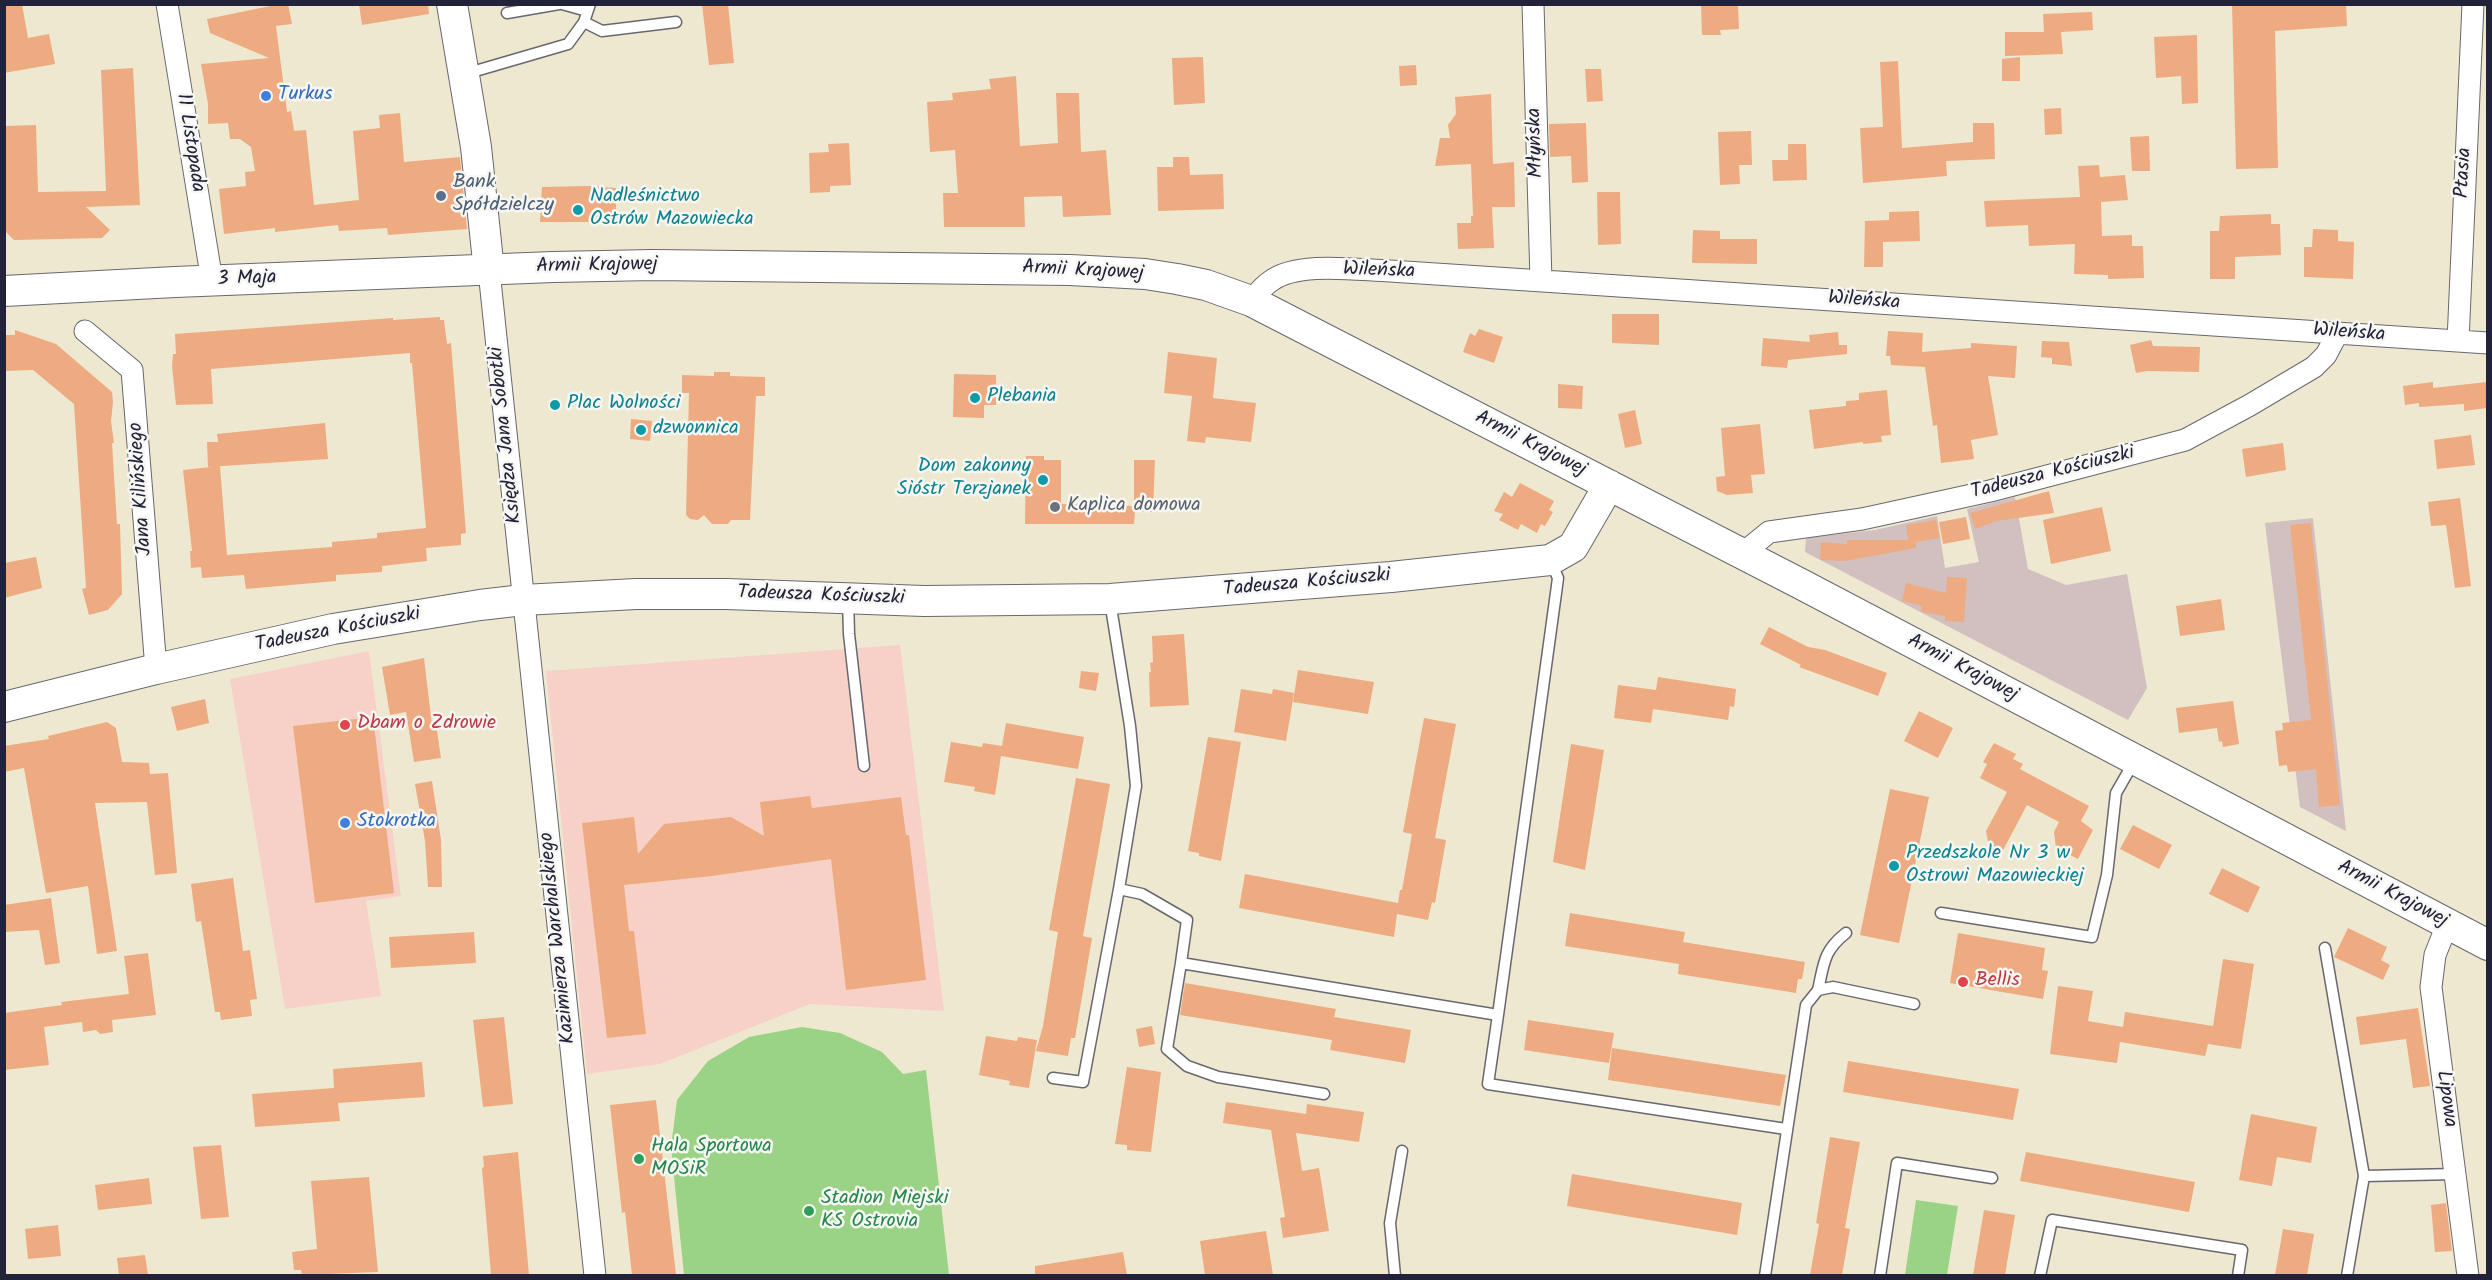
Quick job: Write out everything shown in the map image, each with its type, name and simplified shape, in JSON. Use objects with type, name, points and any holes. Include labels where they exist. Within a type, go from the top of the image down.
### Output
[{"type":"main road","points":[[452,4],[476,147],[489,271]]},
{"type":"main road","name":"Armii Krajowej","points":[[489,271],[643,266],[1070,270],[1145,274],[1206,285],[1251,301],[1609,485],[2487,945]]},
{"type":"main road","name":"3 Maja","points":[[4,291],[489,271]]},
{"type":"main road","name":"Tadeusza Kościuszki","points":[[4,707],[156,669],[333,629],[523,600],[636,594],[726,594],[924,601],[1110,599],[1379,578],[1550,560],[1573,547],[1609,485]]},
{"type":"street","name":"11 Listopada","points":[[167,4],[212,281]]},
{"type":"street","name":"Młyńska","points":[[1533,4],[1541,281]]},
{"type":"street","name":"Ptasia","points":[[2458,341],[2473,4]]},
{"type":"street","name":"Wileńska","points":[[1251,301],[1270,281],[1286,273],[1305,270],[1390,271],[2487,343]]},
{"type":"street","name":"Księdza Jana Sobotki","points":[[489,271],[523,600]]},
{"type":"street","name":"Jana Kilińskiego","points":[[85,331],[132,370],[156,669]]},
{"type":"street","name":"Tadeusza Kościuszki","points":[[1742,554],[1769,532],[1874,517],[2185,440],[2314,367],[2326,355],[2337,334]]},
{"type":"street","name":"Kazimierza Warchalskiego","points":[[523,600],[595,1275]]},
{"type":"street","name":"Lipowa","points":[[2447,925],[2435,955],[2431,987],[2468,1275]]},
{"type":"lane","points":[[507,13],[560,4],[587,13],[602,31],[676,22]]},
{"type":"lane","points":[[464,74],[568,44],[587,13]]},
{"type":"lane","points":[[1550,560],[1558,578],[1557,593],[1488,1084],[1786,1129]]},
{"type":"lane","points":[[848,599],[849,634],[864,766]]},
{"type":"lane","points":[[1053,1078],[1083,1082],[1136,786],[1130,726],[1110,599]]},
{"type":"lane","points":[[1941,913],[2092,937],[2108,875],[2116,793],[2135,760]]},
{"type":"lane","points":[[1119,889],[1142,894],[1187,920],[1167,1049],[1187,1066],[1218,1077],[1324,1094]]},
{"type":"lane","points":[[1765,1275],[1806,1005],[1818,990],[1826,953],[1834,942],[1846,933]]},
{"type":"lane","points":[[2325,948],[2364,1176],[2348,1275]]},
{"type":"lane","points":[[1181,963],[1498,1015]]},
{"type":"lane","points":[[1818,990],[1833,987],[1914,1004]]},
{"type":"lane","points":[[1395,1275],[1390,1223],[1402,1151]]},
{"type":"lane","points":[[1880,1275],[1897,1163],[1992,1178]]},
{"type":"lane","points":[[2364,1176],[2456,1174]]},
{"type":"lane","points":[[2040,1275],[2052,1220],[2242,1250],[2238,1275]]},
{"type":"shaded area","points":[[2015,497],[2028,569],[2066,585],[2127,574],[2147,688],[2128,720],[1805,552],[1806,538],[1875,530],[1937,516],[1945,568],[1979,562],[1967,509]]},
{"type":"shaded area","points":[[2313,518],[2346,831],[2300,807],[2265,523]]},
{"type":"shaded area","points":[[900,645],[944,1011],[810,1004],[660,1064],[587,1074],[546,671]]},
{"type":"shaded area","points":[[369,651],[401,896],[366,901],[381,996],[285,1009],[230,679]]},
{"type":"green space","name":"Stadion Miejski KS Ostrovia","points":[[802,1027],[840,1033],[882,1052],[903,1074],[926,1070],[949,1275],[684,1275],[671,1147],[677,1100],[708,1061],[749,1037]]},
{"type":"green space","points":[[1916,1200],[1958,1206],[1947,1275],[1905,1275]]},
{"type":"building","points":[[4,4],[22,4],[28,38],[49,34],[55,64],[4,73]]},
{"type":"building","points":[[288,4],[292,24],[276,26],[287,112],[291,111],[294,131],[306,130],[314,205],[359,200],[353,131],[380,128],[379,115],[400,113],[404,162],[460,157],[467,229],[388,235],[387,228],[339,231],[338,225],[275,232],[275,228],[224,234],[219,189],[246,186],[245,172],[255,171],[251,147],[240,139],[230,139],[228,123],[208,124],[208,104],[201,64],[269,58],[210,33],[207,19]]},
{"type":"building","points":[[359,4],[428,4],[429,14],[362,25]]},
{"type":"building","points":[[702,4],[728,4],[734,63],[709,65]]},
{"type":"building","points":[[1701,4],[1738,4],[1739,29],[1720,30],[1721,35],[1702,35]]},
{"type":"building","points":[[2232,4],[2346,4],[2347,26],[2275,31],[2278,168],[2236,169]]},
{"type":"building","points":[[2092,12],[2093,30],[2061,32],[2063,54],[2005,56],[2005,32],[2044,32],[2043,14]]},
{"type":"building","points":[[2197,35],[2198,103],[2182,104],[2181,76],[2156,78],[2154,37]]},
{"type":"building","points":[[1203,57],[1205,103],[1174,105],[1172,58]]},
{"type":"building","points":[[2020,57],[2020,81],[2002,81],[2002,59]]},
{"type":"building","points":[[1898,61],[1902,148],[1973,142],[1973,123],[1994,123],[1995,159],[1946,161],[1947,176],[1863,183],[1860,128],[1883,127],[1880,62]]},
{"type":"building","points":[[1416,65],[1417,85],[1400,86],[1399,66]]},
{"type":"building","points":[[133,68],[140,205],[86,207],[110,230],[102,238],[14,240],[4,230],[4,126],[36,125],[38,192],[106,191],[101,70]]},
{"type":"building","points":[[1585,69],[1601,69],[1603,101],[1587,102]]},
{"type":"building","points":[[1016,76],[1020,146],[1058,143],[1056,93],[1079,93],[1081,152],[1106,150],[1111,215],[1063,217],[1062,196],[1024,197],[1025,227],[944,227],[943,193],[958,193],[955,150],[930,152],[927,102],[953,100],[952,93],[991,89],[989,79]]},
{"type":"building","points":[[1491,94],[1493,164],[1514,162],[1515,207],[1492,207],[1494,248],[1458,249],[1457,223],[1471,223],[1471,216],[1473,216],[1471,164],[1435,166],[1440,138],[1450,138],[1448,125],[1456,114],[1455,97]]},
{"type":"building","points":[[2061,108],[2062,134],[2045,135],[2044,109]]},
{"type":"building","points":[[1586,123],[1588,182],[1572,183],[1571,156],[1550,157],[1549,124]]},
{"type":"building","points":[[1751,131],[1752,165],[1739,165],[1740,184],[1720,185],[1718,132]]},
{"type":"building","points":[[2149,136],[2150,171],[2132,171],[2130,137]]},
{"type":"building","points":[[849,143],[851,185],[830,186],[830,192],[810,193],[809,153],[829,152],[828,144]]},
{"type":"building","points":[[1788,144],[1806,144],[1807,180],[1773,181],[1772,160],[1788,160]]},
{"type":"building","points":[[1173,157],[1189,157],[1190,175],[1223,174],[1224,209],[1158,211],[1157,167],[1173,167]]},
{"type":"building","points":[[2099,165],[2100,177],[2125,175],[2128,200],[2101,202],[2102,236],[2132,235],[2132,246],[2143,246],[2144,278],[2108,279],[2108,275],[2074,274],[2075,244],[2029,246],[2028,225],[1986,227],[1984,201],[2080,197],[2078,166]]},
{"type":"building","name":"Nadleśnictwo Ostrów Mazowiecka","points":[[542,187],[616,188],[616,222],[540,222]]},
{"type":"building","points":[[1597,192],[1620,192],[1621,244],[1598,245]]},
{"type":"building","points":[[1919,211],[1920,241],[1883,242],[1883,267],[1864,267],[1865,221],[1889,220],[1889,212]]},
{"type":"building","points":[[2271,214],[2271,224],[2280,224],[2281,255],[2235,257],[2235,279],[2210,279],[2210,231],[2219,231],[2220,216]]},
{"type":"building","points":[[2313,229],[2338,230],[2338,241],[2354,242],[2353,279],[2304,277],[2304,247],[2312,247]]},
{"type":"building","points":[[1693,230],[1720,231],[1720,239],[1757,239],[1757,264],[1692,263]]},
{"type":"building","points":[[1612,314],[1659,314],[1659,345],[1612,343]]},
{"type":"building","points":[[440,317],[440,320],[444,320],[447,344],[451,343],[466,533],[461,534],[461,545],[426,548],[427,561],[382,566],[382,572],[336,575],[336,581],[246,589],[244,575],[202,578],[201,567],[191,568],[190,551],[192,551],[183,470],[220,466],[227,555],[332,547],[332,542],[377,538],[377,533],[426,528],[410,353],[211,369],[213,404],[176,405],[172,366],[173,354],[176,354],[175,334],[393,318],[393,320]]},
{"type":"building","points":[[1479,329],[1503,337],[1494,363],[1463,352],[1470,333],[1475,336]]},
{"type":"building","points":[[15,330],[56,344],[112,392],[111,421],[114,443],[112,443],[117,524],[120,524],[122,594],[108,610],[89,615],[82,589],[86,588],[74,404],[33,370],[4,371],[4,335],[15,335]]},
{"type":"building","points":[[1888,331],[1923,333],[1922,352],[1971,348],[1971,343],[2017,346],[2015,378],[1988,376],[1998,435],[1971,440],[1974,459],[1941,463],[1937,425],[1933,426],[1925,367],[1891,365],[1890,356],[1886,356]]},
{"type":"building","points":[[1838,332],[1839,345],[1847,345],[1847,354],[1788,360],[1787,368],[1761,366],[1763,338],[1810,342],[1809,335]]},
{"type":"building","points":[[2151,340],[2153,346],[2200,347],[2199,372],[2147,371],[2136,373],[2130,345]]},
{"type":"building","points":[[2042,341],[2069,342],[2072,366],[2052,364],[2052,358],[2041,357]]},
{"type":"building","points":[[1168,352],[1217,358],[1213,398],[1256,403],[1251,442],[1206,437],[1205,443],[1187,441],[1192,396],[1164,393]]},
{"type":"building","points":[[714,372],[730,372],[730,376],[765,377],[765,396],[756,396],[750,520],[731,520],[728,524],[712,524],[704,515],[698,520],[690,519],[686,515],[689,393],[682,393],[682,375],[714,376]]},
{"type":"building","name":"Plebania","points":[[954,374],[996,375],[996,405],[984,405],[984,418],[953,417]]},
{"type":"building","points":[[2433,382],[2433,388],[2487,382],[2487,408],[2464,411],[2464,404],[2419,407],[2419,403],[2405,405],[2403,386]]},
{"type":"building","points":[[1558,384],[1583,386],[1582,409],[1558,408]]},
{"type":"building","points":[[1887,390],[1891,435],[1881,436],[1882,442],[1863,444],[1863,442],[1814,449],[1809,410],[1846,406],[1846,401],[1859,400],[1859,393]]},
{"type":"building","points":[[1635,410],[1642,444],[1625,448],[1618,414]]},
{"type":"building","name":"dzwonnica","points":[[631,419],[652,421],[650,441],[630,439]]},
{"type":"building","points":[[325,423],[328,459],[208,467],[207,442],[218,442],[217,434]]},
{"type":"building","points":[[1760,424],[1765,474],[1751,475],[1753,493],[1727,495],[1717,491],[1716,477],[1725,476],[1721,428]]},
{"type":"building","points":[[2471,435],[2475,465],[2437,469],[2434,440]]},
{"type":"building","points":[[2283,443],[2286,470],[2246,477],[2242,449]]},
{"type":"building","name":"Dom zakonny Sióstr Terzjanek","points":[[1026,456],[1044,456],[1044,460],[1061,460],[1061,504],[1134,506],[1134,460],[1155,460],[1153,512],[1135,511],[1134,524],[1025,524]]},
{"type":"building","points":[[1520,483],[1554,501],[1549,510],[1553,512],[1545,526],[1541,524],[1537,533],[1521,524],[1518,530],[1499,520],[1503,514],[1494,511],[1504,492],[1512,497]]},
{"type":"building","points":[[2049,491],[2054,513],[1997,521],[1975,529],[1970,513]]},
{"type":"building","points":[[2460,498],[2471,586],[2455,588],[2446,525],[2431,526],[2428,502]]},
{"type":"building","points":[[2102,507],[2111,551],[2051,564],[2043,520]]},
{"type":"building","points":[[1966,517],[1970,539],[1943,544],[1939,522]]},
{"type":"building","points":[[1936,520],[1940,538],[1916,542],[1916,548],[1845,561],[1820,560],[1821,542],[1847,544],[1847,540],[1908,540],[1906,525]]},
{"type":"building","points":[[2311,523],[2340,805],[2319,807],[2316,769],[2288,772],[2287,765],[2279,766],[2275,731],[2283,730],[2282,723],[2311,720],[2290,525]]},
{"type":"building","points":[[36,557],[42,588],[4,598],[4,563]]},
{"type":"building","points":[[1947,577],[1967,578],[1964,622],[1945,621],[1945,616],[1921,612],[1922,606],[1902,601],[1906,583],[1946,593]]},
{"type":"building","points":[[2221,599],[2225,630],[2180,636],[2176,606]]},
{"type":"building","points":[[1769,627],[1808,647],[1825,650],[1887,673],[1878,696],[1799,667],[1801,665],[1760,644]]},
{"type":"building","points":[[1184,634],[1189,705],[1150,707],[1149,672],[1151,672],[1150,663],[1153,662],[1152,636]]},
{"type":"building","points":[[424,658],[432,725],[436,724],[441,758],[414,762],[406,712],[390,715],[382,667]]},
{"type":"building","points":[[1298,670],[1374,682],[1368,714],[1293,702]]},
{"type":"building","points":[[1081,671],[1099,673],[1096,691],[1079,688]]},
{"type":"building","points":[[1658,677],[1736,689],[1734,707],[1730,706],[1728,720],[1653,709],[1651,723],[1614,718],[1618,685],[1656,690]]},
{"type":"building","points":[[1241,689],[1272,694],[1273,689],[1294,693],[1286,741],[1234,732]]},
{"type":"building","points":[[205,699],[209,723],[177,731],[171,707]]},
{"type":"building","points":[[2233,701],[2239,744],[2223,747],[2222,741],[2219,742],[2217,728],[2179,733],[2176,708]]},
{"type":"building","points":[[1919,711],[1953,728],[1938,758],[1904,741]]},
{"type":"building","name":"Stokrotka","points":[[373,717],[394,893],[315,903],[293,726]]},
{"type":"building","points":[[1424,718],[1456,724],[1435,838],[1446,840],[1435,903],[1432,902],[1428,920],[1397,914],[1394,937],[1239,908],[1245,874],[1398,903],[1412,834],[1403,832]]},
{"type":"building","points":[[107,722],[116,728],[122,762],[149,763],[150,774],[168,773],[177,873],[155,875],[147,802],[95,803],[117,951],[97,954],[88,886],[46,893],[24,768],[4,772],[4,746],[49,739],[48,736]]},
{"type":"building","points":[[1006,723],[1084,737],[1078,769],[1001,756],[995,795],[974,791],[975,787],[944,782],[951,742],[982,747],[983,743],[1002,746]]},
{"type":"building","points":[[1208,737],[1241,742],[1221,861],[1188,851]]},
{"type":"building","points":[[1994,743],[2016,754],[2013,759],[2023,764],[2020,769],[2089,806],[2081,821],[2093,830],[2078,859],[2056,848],[2054,832],[2059,822],[2027,805],[2001,854],[1989,847],[1986,831],[2007,792],[1980,778],[1987,764],[1983,762]]},
{"type":"building","points":[[1571,744],[1604,750],[1585,870],[1553,862]]},
{"type":"building","points":[[1076,778],[1110,784],[1083,936],[1092,938],[1075,1038],[1071,1038],[1068,1056],[1036,1051],[1043,1026],[1058,932],[1049,930]]},
{"type":"building","points":[[432,781],[441,840],[442,887],[428,887],[425,841],[415,784]]},
{"type":"building","name":"Przedszkole Nr 3 w Ostrowi Mazowieckiej","points":[[1890,789],[1929,797],[1899,943],[1860,935]]},
{"type":"building","points":[[810,796],[812,808],[901,797],[906,835],[909,835],[926,980],[846,990],[831,859],[712,876],[624,885],[629,931],[634,931],[646,1034],[607,1038],[582,823],[634,817],[638,854],[664,824],[731,817],[764,836],[760,802]]},
{"type":"building","points":[[2133,825],[2172,845],[2159,869],[2120,849]]},
{"type":"building","points":[[2222,868],[2260,887],[2248,913],[2209,894]]},
{"type":"building","points":[[233,878],[243,951],[250,950],[257,999],[250,1000],[252,1016],[221,1020],[220,1012],[215,1012],[201,921],[196,922],[191,884]]},
{"type":"building","points":[[51,898],[60,963],[45,965],[39,930],[4,932],[4,905]]},
{"type":"building","points":[[1570,913],[1685,932],[1683,942],[1805,962],[1802,979],[1798,979],[1796,993],[1678,974],[1679,964],[1565,946]]},
{"type":"building","points":[[2348,928],[2387,947],[2381,960],[2390,965],[2383,980],[2334,957]]},
{"type":"building","points":[[474,932],[476,963],[391,968],[389,937]]},
{"type":"building","points":[[1958,933],[2045,948],[2042,970],[2048,971],[2043,999],[1950,983]]},
{"type":"building","points":[[148,953],[156,1015],[112,1020],[113,1032],[100,1034],[96,1030],[83,1032],[82,1022],[44,1027],[49,1065],[4,1070],[4,1013],[62,1005],[61,1002],[129,994],[124,956]]},
{"type":"building","points":[[2223,959],[2254,964],[2241,1049],[2208,1044],[2205,1056],[2120,1042],[2117,1063],[2050,1054],[2058,986],[2093,991],[2088,1021],[2123,1027],[2125,1012],[2213,1026]]},
{"type":"building","points":[[1185,983],[1336,1009],[1334,1017],[1411,1030],[1405,1063],[1330,1050],[1332,1040],[1180,1015]]},
{"type":"building","points":[[2418,1008],[2430,1086],[2413,1088],[2406,1039],[2360,1045],[2356,1017]]},
{"type":"building","points":[[504,1017],[513,1104],[483,1107],[473,1020]]},
{"type":"building","points":[[1528,1020],[1614,1033],[1609,1063],[1524,1050]]},
{"type":"building","points":[[1152,1026],[1155,1044],[1139,1047],[1136,1029]]},
{"type":"building","points":[[986,1036],[1017,1041],[1018,1037],[1037,1040],[1029,1088],[1009,1085],[1010,1081],[979,1075]]},
{"type":"building","points":[[1612,1048],[1786,1075],[1780,1106],[1608,1080]]},
{"type":"building","points":[[1848,1061],[2019,1089],[2013,1120],[1843,1092]]},
{"type":"building","points":[[422,1062],[425,1097],[338,1103],[340,1121],[255,1127],[252,1094],[334,1088],[333,1069]]},
{"type":"building","points":[[1127,1067],[1161,1072],[1151,1152],[1127,1150],[1127,1145],[1115,1144]]},
{"type":"building","name":"Hala Sportowa MOSiR","points":[[656,1100],[676,1275],[632,1275],[625,1212],[622,1213],[610,1105]]},
{"type":"building","points":[[1226,1102],[1306,1114],[1307,1104],[1364,1112],[1359,1142],[1296,1133],[1302,1171],[1319,1168],[1329,1231],[1283,1238],[1280,1218],[1285,1217],[1271,1130],[1223,1123]]},
{"type":"building","points":[[2251,1114],[2317,1127],[2311,1163],[2277,1157],[2272,1186],[2239,1180]]},
{"type":"building","points":[[1830,1137],[1860,1142],[1845,1228],[1850,1229],[1842,1275],[1810,1275],[1819,1224],[1816,1223]]},
{"type":"building","points":[[221,1145],[229,1217],[201,1219],[193,1147]]},
{"type":"building","points":[[518,1152],[529,1275],[491,1275],[482,1168],[484,1167],[483,1156]]},
{"type":"building","points":[[2026,1152],[2195,1182],[2189,1212],[2020,1181]]},
{"type":"building","points":[[1572,1174],[1742,1203],[1737,1235],[1567,1206]]},
{"type":"building","points":[[369,1177],[378,1272],[302,1275],[301,1270],[294,1270],[292,1252],[317,1249],[311,1181]]},
{"type":"building","points":[[149,1178],[152,1204],[98,1210],[95,1185]]},
{"type":"building","points":[[2446,1203],[2452,1251],[2435,1252],[2431,1205]]},
{"type":"building","points":[[1984,1210],[2015,1215],[2005,1275],[1973,1275]]},
{"type":"building","points":[[58,1225],[61,1256],[28,1259],[25,1229]]},
{"type":"building","points":[[2283,1229],[2314,1234],[2307,1275],[2275,1275]]},
{"type":"building","points":[[1266,1231],[1273,1275],[1205,1275],[1200,1241]]},
{"type":"building","points":[[1123,1252],[1127,1275],[1035,1275],[1035,1266]]},
{"type":"building","points":[[145,1255],[148,1275],[119,1275],[117,1258]]},
{"type":"place","name":"Turkus","points":[[266,96]]},
{"type":"place","name":"Bank Spółdzielczy","points":[[441,196]]},
{"type":"place","name":"Nadleśnictwo Ostrów Mazowiecka","points":[[578,210]]},
{"type":"place","name":"Plebania","points":[[975,398]]},
{"type":"place","name":"Plac Wolności","points":[[555,405]]},
{"type":"place","name":"dzwonnica","points":[[641,430]]},
{"type":"place","name":"Dom zakonny Sióstr Terzjanek","points":[[1043,480]]},
{"type":"place","name":"Kaplica domowa","points":[[1055,507]]},
{"type":"place","name":"Dbam o Zdrowie","points":[[345,725]]},
{"type":"place","name":"Stokrotka","points":[[345,823]]},
{"type":"place","name":"Przedszkole Nr 3 w Ostrowi Mazowieckiej","points":[[1894,866]]},
{"type":"place","name":"Bellis","points":[[1963,982]]},
{"type":"place","name":"Hala Sportowa MOSiR","points":[[639,1159]]},
{"type":"place","name":"Stadion Miejski KS Ostrovia","points":[[809,1211]]}]
